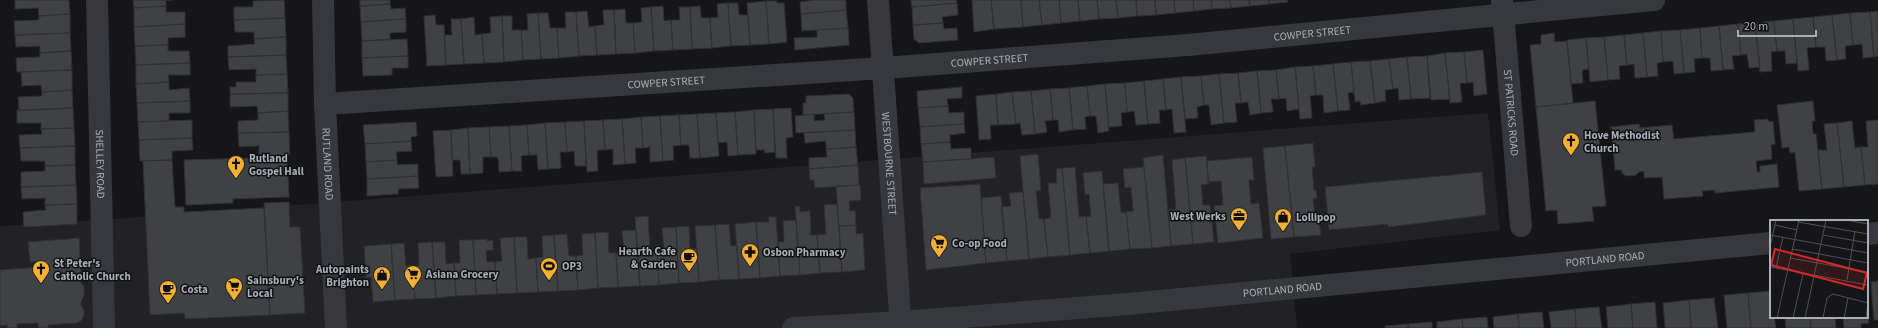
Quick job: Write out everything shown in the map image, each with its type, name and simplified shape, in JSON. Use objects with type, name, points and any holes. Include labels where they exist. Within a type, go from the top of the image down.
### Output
[{"type":"street","name":"SHELLEY ROAD","points":[[97,0],[104,328]]},
{"type":"street","name":"RUTLAND ROAD","points":[[323,0],[325,104],[336,328]]},
{"type":"street","name":"WESTBOURNE STREET","points":[[878,0],[901,325]]},
{"type":"street","name":"COWPER STREET","points":[[325,104],[884,68],[1188,45],[1503,7],[1654,0]]},
{"type":"street","name":"ST PATRICKS ROAD","points":[[1503,7],[1521,226]]},
{"type":"street","points":[[1868,234],[1878,233]]},
{"type":"street","name":"PORTLAND ROAD","points":[[793,328],[901,325],[1770,243]]},
{"type":"shaded area","points":[[1488,113],[1500,230],[1290,254],[1297,328],[0,328],[0,226],[115,219]]},
{"type":"building","points":[[15,0],[69,0],[70,14],[39,16],[38,8],[15,9]]},
{"type":"building","points":[[133,0],[166,0],[166,6],[134,8]]},
{"type":"building","points":[[284,0],[285,18],[234,20],[234,7],[253,7],[253,1]]},
{"type":"building","points":[[360,0],[390,0],[390,4],[360,6]]},
{"type":"building","points":[[814,0],[846,0],[846,10],[801,14],[800,2]]},
{"type":"building","points":[[911,0],[956,0],[957,3],[912,7]]},
{"type":"building","points":[[972,0],[991,0],[994,29],[974,32]]},
{"type":"building","points":[[991,0],[1021,0],[1023,27],[994,29]]},
{"type":"building","points":[[1021,0],[1039,0],[1042,25],[1023,27]]},
{"type":"building","points":[[1039,0],[1059,0],[1061,23],[1042,25]]},
{"type":"building","points":[[1059,0],[1078,0],[1080,21],[1061,23]]},
{"type":"building","points":[[1078,0],[1097,0],[1099,19],[1080,21]]},
{"type":"building","points":[[1097,0],[1116,0],[1118,18],[1099,19]]},
{"type":"building","points":[[1116,0],[1136,0],[1137,16],[1118,18]]},
{"type":"building","points":[[1136,0],[1155,0],[1156,15],[1137,16]]},
{"type":"building","points":[[1155,0],[1174,0],[1175,13],[1156,15]]},
{"type":"building","points":[[1174,0],[1193,0],[1194,11],[1175,13]]},
{"type":"building","points":[[1193,0],[1211,0],[1212,9],[1194,11]]},
{"type":"building","points":[[1211,0],[1230,0],[1231,8],[1212,9]]},
{"type":"building","points":[[1230,0],[1249,0],[1250,6],[1231,8]]},
{"type":"building","points":[[1249,0],[1269,0],[1269,4],[1250,6]]},
{"type":"building","points":[[1269,0],[1287,0],[1288,2],[1269,4]]},
{"type":"building","points":[[766,1],[769,44],[750,45],[747,3]]},
{"type":"building","points":[[766,1],[777,1],[777,3],[784,3],[787,42],[769,44]]},
{"type":"building","points":[[728,3],[731,46],[712,48],[710,18],[718,17],[717,4]]},
{"type":"building","points":[[728,3],[738,3],[739,15],[748,15],[750,45],[731,46]]},
{"type":"building","points":[[957,3],[958,15],[942,17],[943,23],[913,25],[912,7]]},
{"type":"building","points":[[390,4],[391,9],[405,8],[406,19],[361,22],[360,6]]},
{"type":"building","points":[[166,6],[166,12],[185,12],[185,24],[134,27],[134,8]]},
{"type":"building","points":[[663,6],[664,21],[671,20],[673,50],[654,51],[651,7]]},
{"type":"building","points":[[700,6],[701,18],[710,18],[712,48],[692,49],[690,7]]},
{"type":"building","points":[[651,7],[654,51],[635,53],[633,23],[642,22],[641,8]]},
{"type":"building","points":[[679,7],[690,7],[692,49],[673,50],[671,20],[680,20]]},
{"type":"building","points":[[625,9],[626,23],[633,23],[635,53],[616,54],[614,10]]},
{"type":"building","points":[[603,10],[614,10],[616,54],[597,55],[595,26],[604,25]]},
{"type":"building","points":[[846,10],[848,28],[802,31],[801,14]]},
{"type":"building","points":[[587,11],[589,27],[595,26],[597,55],[579,56],[576,12]]},
{"type":"building","points":[[1878,11],[1878,56],[1874,57],[1870,12]]},
{"type":"building","points":[[565,12],[576,12],[579,56],[559,58],[557,28],[566,28]]},
{"type":"building","points":[[1870,12],[1874,57],[1863,58],[1862,44],[1853,45],[1850,13]]},
{"type":"building","points":[[538,13],[541,59],[523,60],[521,30],[528,30],[527,14]]},
{"type":"building","points":[[538,13],[548,13],[550,28],[557,28],[559,58],[541,59]]},
{"type":"building","points":[[1850,13],[1853,45],[1845,46],[1846,59],[1837,60],[1832,15]]},
{"type":"building","points":[[70,14],[70,33],[15,35],[14,21],[39,20],[39,16]]},
{"type":"building","points":[[435,15],[436,25],[444,25],[446,65],[427,66],[424,16]]},
{"type":"building","points":[[1832,15],[1837,60],[1826,61],[1825,47],[1816,47],[1813,17]]},
{"type":"building","points":[[502,16],[504,62],[484,63],[482,34],[491,33],[490,17]]},
{"type":"building","points":[[502,16],[512,16],[512,30],[521,30],[523,60],[504,62]]},
{"type":"building","points":[[474,17],[475,35],[482,34],[484,63],[464,64],[461,19]]},
{"type":"building","points":[[1813,17],[1816,47],[1807,48],[1809,70],[1798,71],[1793,19]]},
{"type":"building","points":[[285,18],[286,37],[254,39],[254,32],[235,32],[234,20]]},
{"type":"building","points":[[406,19],[406,32],[390,33],[390,39],[362,41],[361,22]]},
{"type":"building","points":[[451,19],[461,19],[464,64],[446,65],[444,35],[452,35]]},
{"type":"building","points":[[1793,19],[1797,63],[1786,64],[1785,51],[1777,51],[1774,21]]},
{"type":"building","points":[[1774,21],[1777,51],[1771,52],[1772,71],[1760,72],[1755,23]]},
{"type":"building","points":[[943,23],[944,29],[957,28],[958,40],[919,43],[914,39],[913,25]]},
{"type":"building","points":[[1755,23],[1760,67],[1749,68],[1747,54],[1741,55],[1738,24]]},
{"type":"building","points":[[185,24],[185,37],[168,38],[168,45],[135,46],[134,27]]},
{"type":"building","points":[[1738,24],[1741,55],[1732,56],[1734,69],[1723,70],[1719,26]]},
{"type":"building","points":[[1719,26],[1723,70],[1711,71],[1710,58],[1702,58],[1700,28]]},
{"type":"building","points":[[848,28],[849,45],[795,50],[794,38],[817,37],[817,30]]},
{"type":"building","points":[[1700,28],[1702,58],[1694,59],[1695,72],[1684,73],[1680,30]]},
{"type":"building","points":[[1680,30],[1684,73],[1674,74],[1673,61],[1663,62],[1661,31]]},
{"type":"building","points":[[1661,31],[1663,62],[1657,63],[1658,76],[1647,77],[1643,33]]},
{"type":"building","points":[[70,33],[71,51],[40,53],[40,46],[16,47],[15,35]]},
{"type":"building","points":[[1554,33],[1555,42],[1567,41],[1573,103],[1536,107],[1530,45],[1541,44],[1541,35]]},
{"type":"building","points":[[1643,33],[1647,77],[1635,78],[1634,64],[1627,65],[1624,35]]},
{"type":"building","points":[[1624,35],[1627,65],[1619,66],[1620,79],[1608,80],[1604,37]]},
{"type":"building","points":[[286,37],[286,55],[228,57],[228,46],[255,44],[254,39]]},
{"type":"building","points":[[1604,37],[1608,80],[1590,82],[1586,38]]},
{"type":"building","points":[[1586,38],[1589,69],[1582,70],[1583,83],[1571,84],[1567,40]]},
{"type":"building","points":[[407,39],[408,56],[362,58],[362,41]]},
{"type":"building","points":[[168,45],[168,51],[189,51],[190,63],[136,65],[135,46]]},
{"type":"building","points":[[1483,50],[1487,94],[1474,96],[1473,82],[1467,83],[1464,52]]},
{"type":"building","points":[[71,51],[72,70],[17,72],[16,58],[40,57],[40,53]]},
{"type":"building","points":[[1464,52],[1467,83],[1460,83],[1462,102],[1450,103],[1445,53]]},
{"type":"building","points":[[1445,53],[1450,99],[1431,100],[1427,56]]},
{"type":"building","points":[[286,55],[287,74],[256,75],[256,69],[229,70],[228,57]]},
{"type":"building","points":[[408,56],[408,68],[392,68],[392,75],[363,76],[362,58]]},
{"type":"building","points":[[1427,56],[1430,98],[1411,99],[1407,57]]},
{"type":"building","points":[[1407,57],[1411,99],[1399,100],[1398,88],[1393,89],[1389,59]]},
{"type":"building","points":[[1389,59],[1393,89],[1385,90],[1386,101],[1375,103],[1370,61]]},
{"type":"building","points":[[1370,61],[1375,103],[1361,105],[1360,101],[1355,102],[1351,62]]},
{"type":"building","points":[[1351,62],[1354,92],[1348,93],[1350,110],[1338,111],[1333,64]]},
{"type":"building","points":[[190,63],[190,75],[168,75],[169,82],[136,84],[136,65]]},
{"type":"building","points":[[1333,64],[1338,111],[1324,113],[1323,95],[1316,95],[1313,66]]},
{"type":"building","points":[[1313,66],[1316,95],[1310,96],[1312,118],[1300,119],[1295,67]]},
{"type":"building","points":[[1295,67],[1299,109],[1287,111],[1286,98],[1279,99],[1276,70]]},
{"type":"building","points":[[72,70],[72,90],[42,92],[41,85],[22,86],[21,72]]},
{"type":"building","points":[[1276,70],[1279,99],[1271,99],[1273,112],[1261,113],[1257,71]]},
{"type":"building","points":[[1257,71],[1261,113],[1250,115],[1248,102],[1241,103],[1238,73]]},
{"type":"building","points":[[1238,73],[1241,103],[1235,103],[1237,122],[1224,123],[1219,74]]},
{"type":"building","points":[[287,74],[288,93],[230,94],[230,87],[236,87],[236,82],[256,82],[256,75]]},
{"type":"building","points":[[1219,74],[1224,123],[1211,125],[1209,105],[1204,105],[1201,76]]},
{"type":"building","points":[[1201,76],[1204,105],[1197,107],[1198,118],[1185,119],[1181,77]]},
{"type":"building","points":[[1181,77],[1186,132],[1174,133],[1172,109],[1166,110],[1163,79]]},
{"type":"building","points":[[1163,79],[1166,110],[1159,110],[1160,123],[1148,124],[1144,81]]},
{"type":"building","points":[[1144,81],[1148,124],[1136,125],[1134,111],[1127,112],[1125,83]]},
{"type":"building","points":[[169,82],[169,90],[189,88],[190,101],[137,103],[136,84]]},
{"type":"building","points":[[1125,83],[1127,112],[1121,113],[1122,126],[1109,127],[1105,84]]},
{"type":"building","points":[[1105,84],[1109,131],[1098,133],[1096,116],[1090,116],[1087,86]]},
{"type":"building","points":[[1087,86],[1090,116],[1085,117],[1086,129],[1073,130],[1069,88]]},
{"type":"building","points":[[962,87],[962,98],[947,99],[948,106],[918,108],[917,91]]},
{"type":"building","points":[[1069,88],[1073,130],[1059,132],[1058,120],[1053,120],[1050,89]]},
{"type":"building","points":[[1050,89],[1053,120],[1045,121],[1047,132],[1035,134],[1031,91]]},
{"type":"building","points":[[72,90],[73,108],[19,111],[18,97],[42,96],[42,92]]},
{"type":"building","points":[[1031,91],[1035,134],[1022,135],[1020,123],[1016,124],[1012,92]]},
{"type":"building","points":[[1012,92],[1016,124],[998,125],[996,94]]},
{"type":"building","points":[[288,93],[288,111],[258,113],[257,106],[230,107],[230,94]]},
{"type":"building","points":[[849,94],[853,98],[854,112],[803,115],[803,103],[806,103],[806,96]]},
{"type":"building","points":[[996,94],[998,125],[990,125],[991,139],[979,140],[976,96]]},
{"type":"building","points":[[190,101],[190,113],[169,113],[169,121],[138,122],[137,103]]},
{"type":"building","name":"Hove Methodist Church","points":[[1595,101],[1606,206],[1592,207],[1594,221],[1558,224],[1557,210],[1546,211],[1536,107]]},
{"type":"building","points":[[1813,101],[1815,121],[1812,121],[1813,134],[1816,134],[1822,189],[1799,191],[1795,152],[1790,153],[1789,147],[1782,148],[1777,105]]},
{"type":"building","points":[[948,106],[949,113],[964,112],[964,124],[920,127],[918,108]]},
{"type":"building","points":[[73,108],[74,128],[41,129],[41,123],[17,123],[17,110]]},
{"type":"building","points":[[791,108],[793,137],[786,138],[787,158],[776,158],[773,109]]},
{"type":"building","points":[[773,109],[775,152],[765,153],[764,150],[756,150],[754,110]]},
{"type":"building","points":[[754,110],[756,154],[738,155],[735,112]]},
{"type":"building","points":[[288,111],[289,132],[238,133],[238,121],[258,120],[258,113]]},
{"type":"building","points":[[735,112],[738,155],[728,156],[727,142],[718,143],[716,113]]},
{"type":"building","points":[[854,112],[855,130],[796,133],[795,116],[814,114],[814,121],[825,120],[824,114]]},
{"type":"building","points":[[716,113],[719,156],[700,158],[697,114]]},
{"type":"building","points":[[697,114],[700,158],[690,158],[689,145],[681,145],[679,115]]},
{"type":"building","points":[[679,115],[681,145],[673,146],[674,160],[663,161],[660,116]]},
{"type":"building","points":[[660,116],[663,161],[650,162],[650,147],[643,148],[641,117]]},
{"type":"building","points":[[641,117],[643,148],[635,148],[636,163],[625,164],[622,119]]},
{"type":"building","points":[[622,119],[625,164],[613,165],[613,149],[605,150],[603,120]]},
{"type":"building","points":[[1768,119],[1769,122],[1773,121],[1775,144],[1771,145],[1772,159],[1756,161],[1757,172],[1760,172],[1760,166],[1777,164],[1779,187],[1715,193],[1715,190],[1702,191],[1703,196],[1664,199],[1662,177],[1644,178],[1644,171],[1639,172],[1636,175],[1626,176],[1622,173],[1622,170],[1615,170],[1611,127],[1639,124],[1640,128],[1672,125],[1674,139],[1755,132],[1754,120]]},
{"type":"building","points":[[192,120],[192,138],[139,140],[138,122]]},
{"type":"building","points":[[603,120],[605,150],[597,150],[598,171],[587,172],[584,121]]},
{"type":"building","points":[[1878,120],[1878,184],[1865,185],[1861,147],[1868,147],[1866,121]]},
{"type":"building","points":[[584,121],[586,166],[575,166],[574,151],[567,152],[565,122]]},
{"type":"building","points":[[1852,121],[1855,148],[1861,147],[1865,185],[1844,187],[1837,123]]},
{"type":"building","points":[[416,122],[417,136],[411,137],[411,141],[365,144],[363,125]]},
{"type":"building","points":[[565,122],[567,152],[560,152],[561,168],[548,169],[545,123]]},
{"type":"building","points":[[545,123],[548,169],[538,170],[537,155],[529,155],[527,125]]},
{"type":"building","points":[[1837,123],[1844,187],[1822,189],[1818,150],[1827,150],[1824,124]]},
{"type":"building","points":[[964,124],[965,133],[950,135],[950,142],[921,144],[920,127]]},
{"type":"building","points":[[527,125],[529,155],[521,156],[522,171],[512,171],[509,126]]},
{"type":"building","points":[[509,126],[512,171],[499,172],[498,157],[491,157],[489,127]]},
{"type":"building","points":[[489,127],[491,157],[483,157],[483,173],[470,174],[468,128]]},
{"type":"building","points":[[74,128],[75,146],[20,148],[19,135],[42,134],[41,129]]},
{"type":"building","points":[[468,128],[470,174],[461,174],[460,160],[452,160],[451,130]]},
{"type":"building","points":[[451,130],[453,176],[436,177],[433,131]]},
{"type":"building","points":[[855,130],[856,147],[826,149],[826,141],[805,143],[804,133]]},
{"type":"building","points":[[289,132],[290,155],[259,156],[259,146],[239,147],[238,133]]},
{"type":"building","points":[[192,138],[193,150],[172,151],[172,160],[140,161],[139,140]]},
{"type":"building","points":[[411,141],[412,151],[396,152],[397,160],[366,162],[365,144]]},
{"type":"building","points":[[950,142],[951,149],[971,148],[971,159],[923,162],[921,144]]},
{"type":"building","points":[[1313,143],[1315,167],[1312,167],[1314,190],[1316,190],[1317,198],[1313,199],[1315,214],[1318,213],[1321,235],[1294,237],[1285,146]]},
{"type":"building","points":[[75,146],[75,165],[45,166],[45,161],[21,161],[20,148]]},
{"type":"building","points":[[1285,146],[1294,237],[1271,239],[1263,148]]},
{"type":"building","points":[[856,147],[858,165],[809,169],[809,158],[827,157],[826,149]]},
{"type":"building","points":[[1038,154],[1041,190],[1036,191],[1039,219],[1044,219],[1048,257],[1029,259],[1020,156]]},
{"type":"building","points":[[1163,155],[1171,246],[1152,248],[1143,158]]},
{"type":"building","points":[[1206,156],[1209,184],[1201,185],[1203,205],[1210,205],[1214,242],[1193,244],[1185,158]]},
{"type":"building","name":"Rutland Gospel Hall","points":[[287,157],[289,197],[233,199],[233,203],[186,205],[184,160]]},
{"type":"building","points":[[994,157],[996,178],[924,184],[923,162]]},
{"type":"building","points":[[1252,157],[1254,180],[1249,180],[1251,204],[1259,203],[1263,238],[1218,243],[1214,206],[1223,205],[1221,181],[1208,182],[1207,161]]},
{"type":"building","points":[[1185,158],[1193,244],[1171,246],[1168,210],[1176,209],[1172,160]]},
{"type":"building","points":[[172,160],[175,207],[184,207],[184,212],[264,208],[270,315],[185,319],[184,313],[150,315],[143,161]]},
{"type":"building","points":[[397,160],[397,165],[418,164],[418,176],[367,179],[366,162]]},
{"type":"building","points":[[75,165],[76,185],[21,187],[21,172],[45,171],[45,166]]},
{"type":"building","points":[[858,165],[859,185],[815,188],[814,180],[810,180],[809,169]]},
{"type":"building","points":[[1075,167],[1079,217],[1086,216],[1090,253],[1070,255],[1062,168]]},
{"type":"building","points":[[1144,167],[1152,248],[1130,249],[1126,212],[1133,211],[1131,187],[1125,188],[1123,169]]},
{"type":"building","points":[[1062,168],[1070,255],[1048,257],[1044,219],[1051,218],[1048,183],[1057,183],[1056,169]]},
{"type":"building","points":[[1102,171],[1109,251],[1090,253],[1086,216],[1091,217],[1089,194],[1085,195],[1083,173]]},
{"type":"building","points":[[1482,172],[1486,215],[1388,227],[1388,224],[1329,230],[1325,187]]},
{"type":"building","points":[[418,176],[419,188],[398,189],[398,194],[367,196],[367,179]]},
{"type":"building","points":[[1118,183],[1121,213],[1126,212],[1130,249],[1109,251],[1103,184]]},
{"type":"building","points":[[980,184],[986,263],[926,270],[920,188]]},
{"type":"building","points":[[76,185],[77,204],[45,205],[45,198],[22,199],[21,187]]},
{"type":"building","points":[[860,185],[861,200],[849,201],[850,211],[855,210],[856,225],[839,226],[836,186]]},
{"type":"building","points":[[1023,192],[1029,259],[1007,261],[1001,207],[1011,206],[1009,193]]},
{"type":"building","points":[[1001,196],[1007,261],[986,263],[981,198]]},
{"type":"building","points":[[289,202],[290,227],[300,227],[305,313],[270,315],[264,203]]},
{"type":"building","points":[[77,204],[77,224],[24,227],[23,212],[46,210],[45,205]]},
{"type":"building","points":[[837,204],[842,272],[820,273],[817,235],[826,234],[824,205]]},
{"type":"building","points":[[795,206],[800,206],[800,212],[810,211],[811,235],[817,235],[820,273],[800,275]]},
{"type":"building","points":[[648,216],[650,252],[657,251],[659,285],[640,286],[635,217]]},
{"type":"building","points":[[768,217],[776,217],[780,276],[760,278],[756,222],[769,222]]},
{"type":"building","points":[[796,220],[800,275],[780,276],[778,242],[784,242],[783,221]]},
{"type":"building","points":[[756,222],[760,278],[739,279],[735,224]]},
{"type":"building","points":[[729,224],[731,246],[737,245],[739,279],[719,280],[715,225]]},
{"type":"building","points":[[715,225],[719,280],[699,282],[695,226]]},
{"type":"building","points":[[856,225],[856,234],[863,233],[865,270],[842,272],[839,226]]},
{"type":"building","points":[[689,226],[690,248],[697,249],[699,282],[679,283],[676,227]]},
{"type":"building","points":[[676,227],[679,283],[659,285],[657,251],[664,251],[662,228]]},
{"type":"building","points":[[636,230],[640,286],[618,287],[616,253],[624,252],[622,231]]},
{"type":"building","points":[[608,232],[609,253],[616,253],[618,287],[598,288],[595,233]]},
{"type":"building","points":[[595,233],[598,288],[578,290],[576,256],[583,255],[582,234]]},
{"type":"building","points":[[567,234],[569,256],[576,256],[578,290],[558,291],[554,235]]},
{"type":"building","points":[[554,235],[558,291],[538,292],[536,258],[543,257],[542,236]]},
{"type":"building","points":[[514,237],[517,293],[497,294],[495,262],[502,261],[500,238]]},
{"type":"building","points":[[514,237],[527,237],[528,259],[536,258],[538,292],[517,293]]},
{"type":"building","name":"St Peter's Catholic Church","points":[[79,238],[81,274],[75,275],[84,286],[84,296],[80,304],[84,310],[82,320],[77,323],[48,325],[48,328],[39,328],[38,323],[17,324],[17,328],[7,328],[7,325],[0,326],[0,270],[41,267],[40,261],[30,262],[28,242]]},
{"type":"building","points":[[487,239],[487,241],[493,240],[493,250],[486,251],[487,262],[495,262],[497,294],[476,295],[473,240]]},
{"type":"building","points":[[459,240],[473,240],[476,295],[456,296],[454,263],[460,263]]},
{"type":"building","points":[[432,242],[436,298],[415,299],[413,266],[419,265],[418,243]]},
{"type":"building","points":[[432,242],[445,242],[446,264],[454,263],[456,296],[436,298]]},
{"type":"building","points":[[404,243],[406,266],[413,266],[415,299],[395,300],[391,244]]},
{"type":"building","points":[[391,244],[395,300],[373,302],[371,277],[366,278],[364,246]]},
{"type":"building","points":[[1878,281],[1878,320],[1874,320],[1871,282]]},
{"type":"building","points":[[1770,291],[1770,318],[1774,318],[1776,328],[1751,328],[1748,293]]},
{"type":"building","points":[[1748,293],[1751,328],[1727,328],[1724,295]]},
{"type":"building","points":[[1714,298],[1718,328],[1691,328],[1689,300]]},
{"type":"building","points":[[1689,300],[1691,328],[1665,328],[1663,303]]},
{"type":"building","points":[[1655,302],[1657,328],[1633,328],[1631,304]]},
{"type":"building","points":[[1631,304],[1633,328],[1608,328],[1606,307]]},
{"type":"building","points":[[1599,307],[1602,328],[1576,328],[1575,309]]},
{"type":"building","points":[[1575,309],[1576,328],[1551,328],[1549,312]]},
{"type":"building","points":[[1542,312],[1544,328],[1519,328],[1518,314]]},
{"type":"building","points":[[1518,314],[1519,328],[1494,328],[1493,317]]},
{"type":"building","points":[[1868,314],[1869,323],[1861,324],[1861,328],[1844,328],[1843,318],[1868,318]]},
{"type":"building","points":[[1487,317],[1488,328],[1463,328],[1462,319]]},
{"type":"building","points":[[1785,318],[1810,318],[1811,328],[1786,328]]},
{"type":"building","points":[[1810,318],[1835,318],[1836,328],[1811,328]]},
{"type":"building","points":[[1462,319],[1463,328],[1437,328],[1437,322]]},
{"type":"building","points":[[1432,322],[1432,328],[1408,328],[1408,324]]},
{"type":"building","points":[[1408,324],[1408,328],[1385,328],[1385,326]]},
{"type":"place","name":"Hove Methodist Church","points":[[1571,156]]},
{"type":"place","name":"Rutland Gospel Hall","points":[[236,179]]},
{"type":"place","name":"West Werks","points":[[1239,231]]},
{"type":"place","name":"Lollipop","points":[[1283,232]]},
{"type":"place","name":"Co-op Food","points":[[939,258]]},
{"type":"place","name":"Osbon Pharmacy","points":[[750,267]]},
{"type":"place","name":"Hearth Cafe & Garden","points":[[689,272]]},
{"type":"place","name":"OP3","points":[[549,281]]},
{"type":"place","name":"St Peter's Catholic Church","points":[[41,284]]},
{"type":"place","name":"Asiana Grocery","points":[[413,289]]},
{"type":"place","name":"Autopaints Brighton","points":[[382,290]]},
{"type":"place","name":"Sainsbury's Local","points":[[234,301]]},
{"type":"place","name":"Costa","points":[[168,304]]}]
